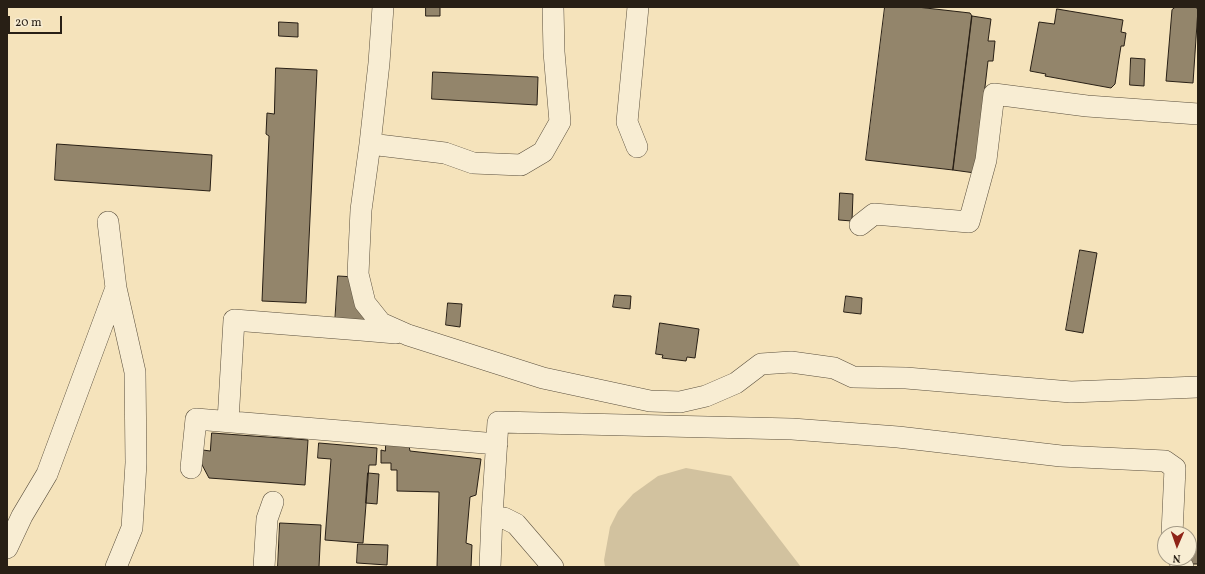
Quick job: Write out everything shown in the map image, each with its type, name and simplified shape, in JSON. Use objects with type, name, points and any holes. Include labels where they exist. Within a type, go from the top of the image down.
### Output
[{"type":"street","points":[[383,7],[379,63],[361,210],[358,274],[365,303],[381,323],[408,335],[543,378],[650,401],[680,402],[706,396],[736,383],[761,364],[791,362],[834,368],[853,377],[906,378],[1071,392],[1198,387]]},
{"type":"street","points":[[370,144],[445,153],[473,164],[521,165],[543,152],[560,122],[554,52],[553,7]]},
{"type":"street","points":[[637,147],[627,122],[638,7]]},
{"type":"street","points":[[860,225],[874,214],[969,222],[986,160],[994,94],[1087,106],[1198,114]]},
{"type":"street","points":[[108,222],[116,288],[136,372],[136,456],[132,528],[116,567]]},
{"type":"street","points":[[7,548],[22,516],[47,474],[116,288]]},
{"type":"street","points":[[228,421],[234,320],[408,335]]},
{"type":"street","points":[[191,468],[196,419],[496,444]]},
{"type":"street","points":[[490,567],[498,422],[792,429],[891,436],[1060,456],[1165,460],[1175,468],[1172,526]]},
{"type":"street","points":[[264,567],[267,519],[273,502]]},
{"type":"street","points":[[492,516],[504,518],[516,524],[554,567]]},
{"type":"shaded area","points":[[686,468],[731,476],[801,567],[605,567],[604,560],[610,527],[618,511],[633,494],[658,476]]},
{"type":"building","points":[[426,7],[440,7],[440,16],[426,16]]},
{"type":"building","points":[[885,7],[917,7],[970,13],[972,16],[953,170],[866,160]]},
{"type":"building","points":[[1176,7],[1195,7],[1198,9],[1193,83],[1166,81],[1172,10]]},
{"type":"building","points":[[1057,9],[1123,20],[1121,32],[1126,33],[1124,46],[1121,46],[1115,84],[1111,88],[1045,76],[1046,74],[1030,71],[1039,22],[1054,24]]},
{"type":"building","points":[[972,16],[991,19],[988,41],[995,41],[993,61],[988,61],[975,173],[953,170]]},
{"type":"building","points":[[279,22],[298,23],[298,37],[279,36]]},
{"type":"building","points":[[1131,58],[1145,59],[1144,86],[1130,85]]},
{"type":"building","points":[[276,68],[317,70],[306,303],[262,301],[269,136],[266,134],[267,113],[274,114]]},
{"type":"building","points":[[433,72],[538,77],[537,105],[432,99]]},
{"type":"building","points":[[57,144],[212,155],[210,191],[55,180]]},
{"type":"building","points":[[840,193],[853,194],[852,221],[839,220]]},
{"type":"building","points":[[1080,250],[1097,253],[1083,333],[1066,330]]},
{"type":"building","points":[[338,276],[355,277],[366,320],[365,326],[335,324]]},
{"type":"building","points":[[615,295],[631,296],[630,309],[613,307]]},
{"type":"building","points":[[846,296],[862,298],[861,314],[844,312]]},
{"type":"building","points":[[448,303],[462,304],[460,327],[446,325]]},
{"type":"building","points":[[660,323],[699,329],[695,358],[687,357],[686,361],[662,358],[663,355],[656,354]]},
{"type":"building","points":[[212,433],[308,440],[305,485],[209,478],[200,461],[203,450],[210,451]]},
{"type":"building","points":[[319,443],[377,448],[376,465],[369,465],[363,543],[325,540],[331,459],[318,458]]},
{"type":"building","points":[[386,445],[409,446],[410,451],[481,459],[476,495],[470,497],[466,543],[472,545],[471,567],[437,567],[439,492],[397,491],[397,470],[391,470],[391,463],[381,463],[381,450],[385,451]]},
{"type":"building","points":[[368,473],[379,474],[377,504],[366,503]]},
{"type":"building","points":[[280,523],[321,525],[319,567],[278,567]]},
{"type":"building","points":[[358,544],[388,545],[387,565],[357,563]]},
{"type":"building","points":[[1197,546],[1198,546],[1197,564]]}]
